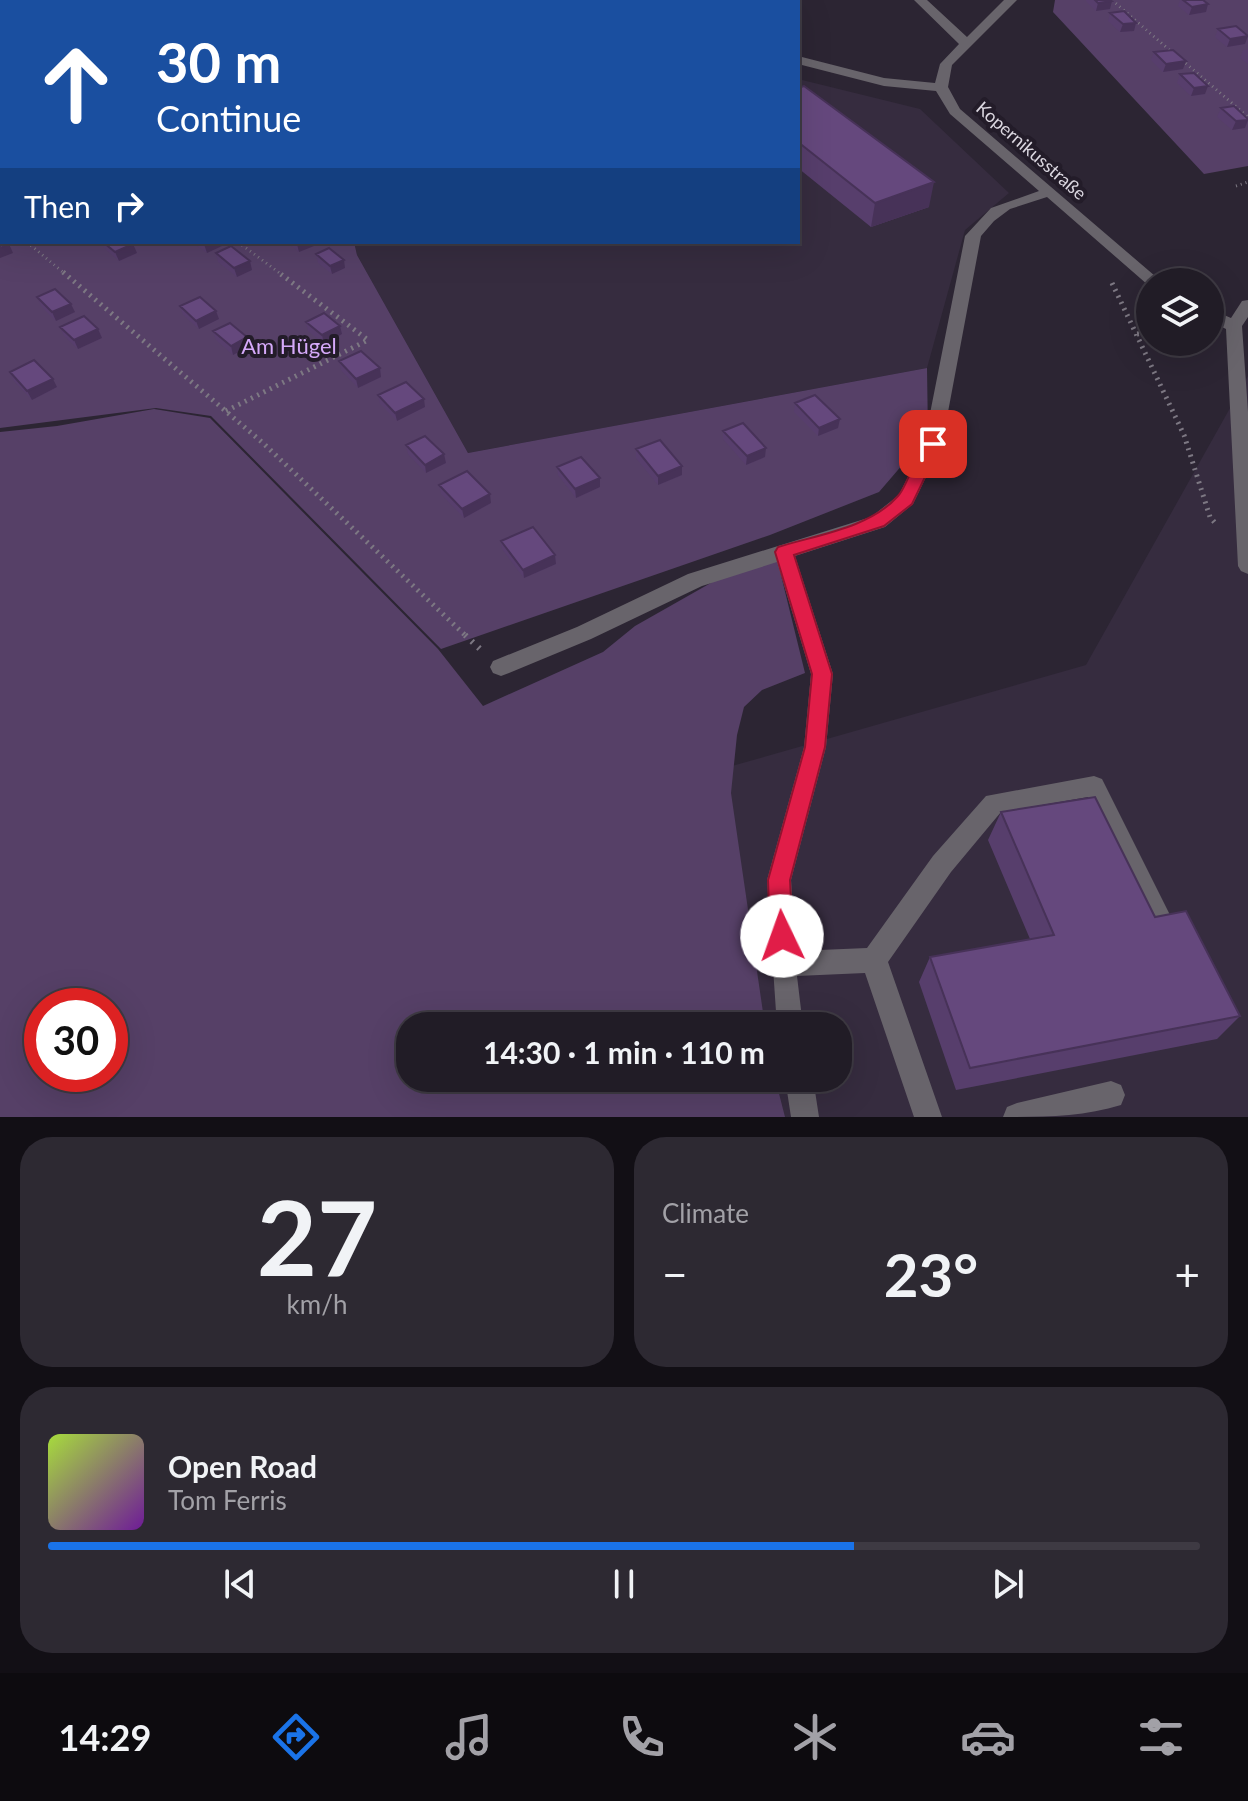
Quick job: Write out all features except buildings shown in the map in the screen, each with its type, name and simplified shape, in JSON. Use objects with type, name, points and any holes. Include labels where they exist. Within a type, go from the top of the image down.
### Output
[{"type":"street","points":[[920,0],[965,42]]},
{"type":"street","points":[[800,61],[884,82],[941,87],[946,64],[1011,0]]},
{"type":"street","name":"Kopernikusstraße","points":[[941,87],[955,111],[1137,268]]},
{"type":"street","points":[[501,667],[584,633],[695,580],[878,522],[906,499],[933,444],[973,236],[986,216],[1012,202],[1047,193]]},
{"type":"street","points":[[1247,563],[1234,326],[1248,305]]},
{"type":"street","points":[[1224,321],[1234,326]]},
{"type":"street","points":[[784,552],[822,674],[815,747],[779,880],[788,1012]]},
{"type":"street","points":[[874,960],[942,864],[994,803],[1094,786],[1160,921]]},
{"type":"street","points":[[783,964],[874,960]]},
{"type":"street","points":[[874,960],[928,1117]]},
{"type":"street","points":[[801,1092],[805,1117]]},
{"type":"street","points":[[1017,1117],[1111,1095]]},
{"type":"path","points":[[1112,0],[1248,117]]},
{"type":"path","points":[[1236,186],[1248,182]]},
{"type":"path","points":[[29,244],[226,411],[501,667]]},
{"type":"path","points":[[226,411],[368,340],[241,244]]},
{"type":"path","points":[[1115,249],[1102,262],[1136,332]]},
{"type":"path","points":[[1147,356],[1184,435],[1210,517],[1247,563]]},
{"type":"shaded area","points":[[800,79],[920,109],[1009,193],[965,230],[927,368],[468,453],[357,255],[354,244],[800,244]]},
{"type":"shaded area","points":[[1248,376],[1248,1117],[737,1117],[730,1092],[852,1092],[852,1012],[708,1012],[648,790],[1086,665]]},
{"type":"green space","points":[[1055,0],[1248,0],[1248,166],[1204,174],[1053,12]]},
{"type":"green space","name":"Am Hügel","points":[[0,244],[354,244],[357,255],[468,453],[927,368],[928,435],[879,492],[770,535],[441,649],[211,416],[156,408],[0,428]]},
{"type":"green space","points":[[154,409],[210,418],[438,649],[483,706],[603,652],[635,626],[739,567],[777,559],[805,673],[762,690],[744,707],[737,735],[731,793],[763,1012],[396,1012],[396,1092],[779,1092],[785,1117],[0,1117],[0,432],[57,426]]},
{"type":"route","points":[[782,936],[779,880],[815,747],[822,674],[784,552],[878,522],[906,499],[933,444]]}]
